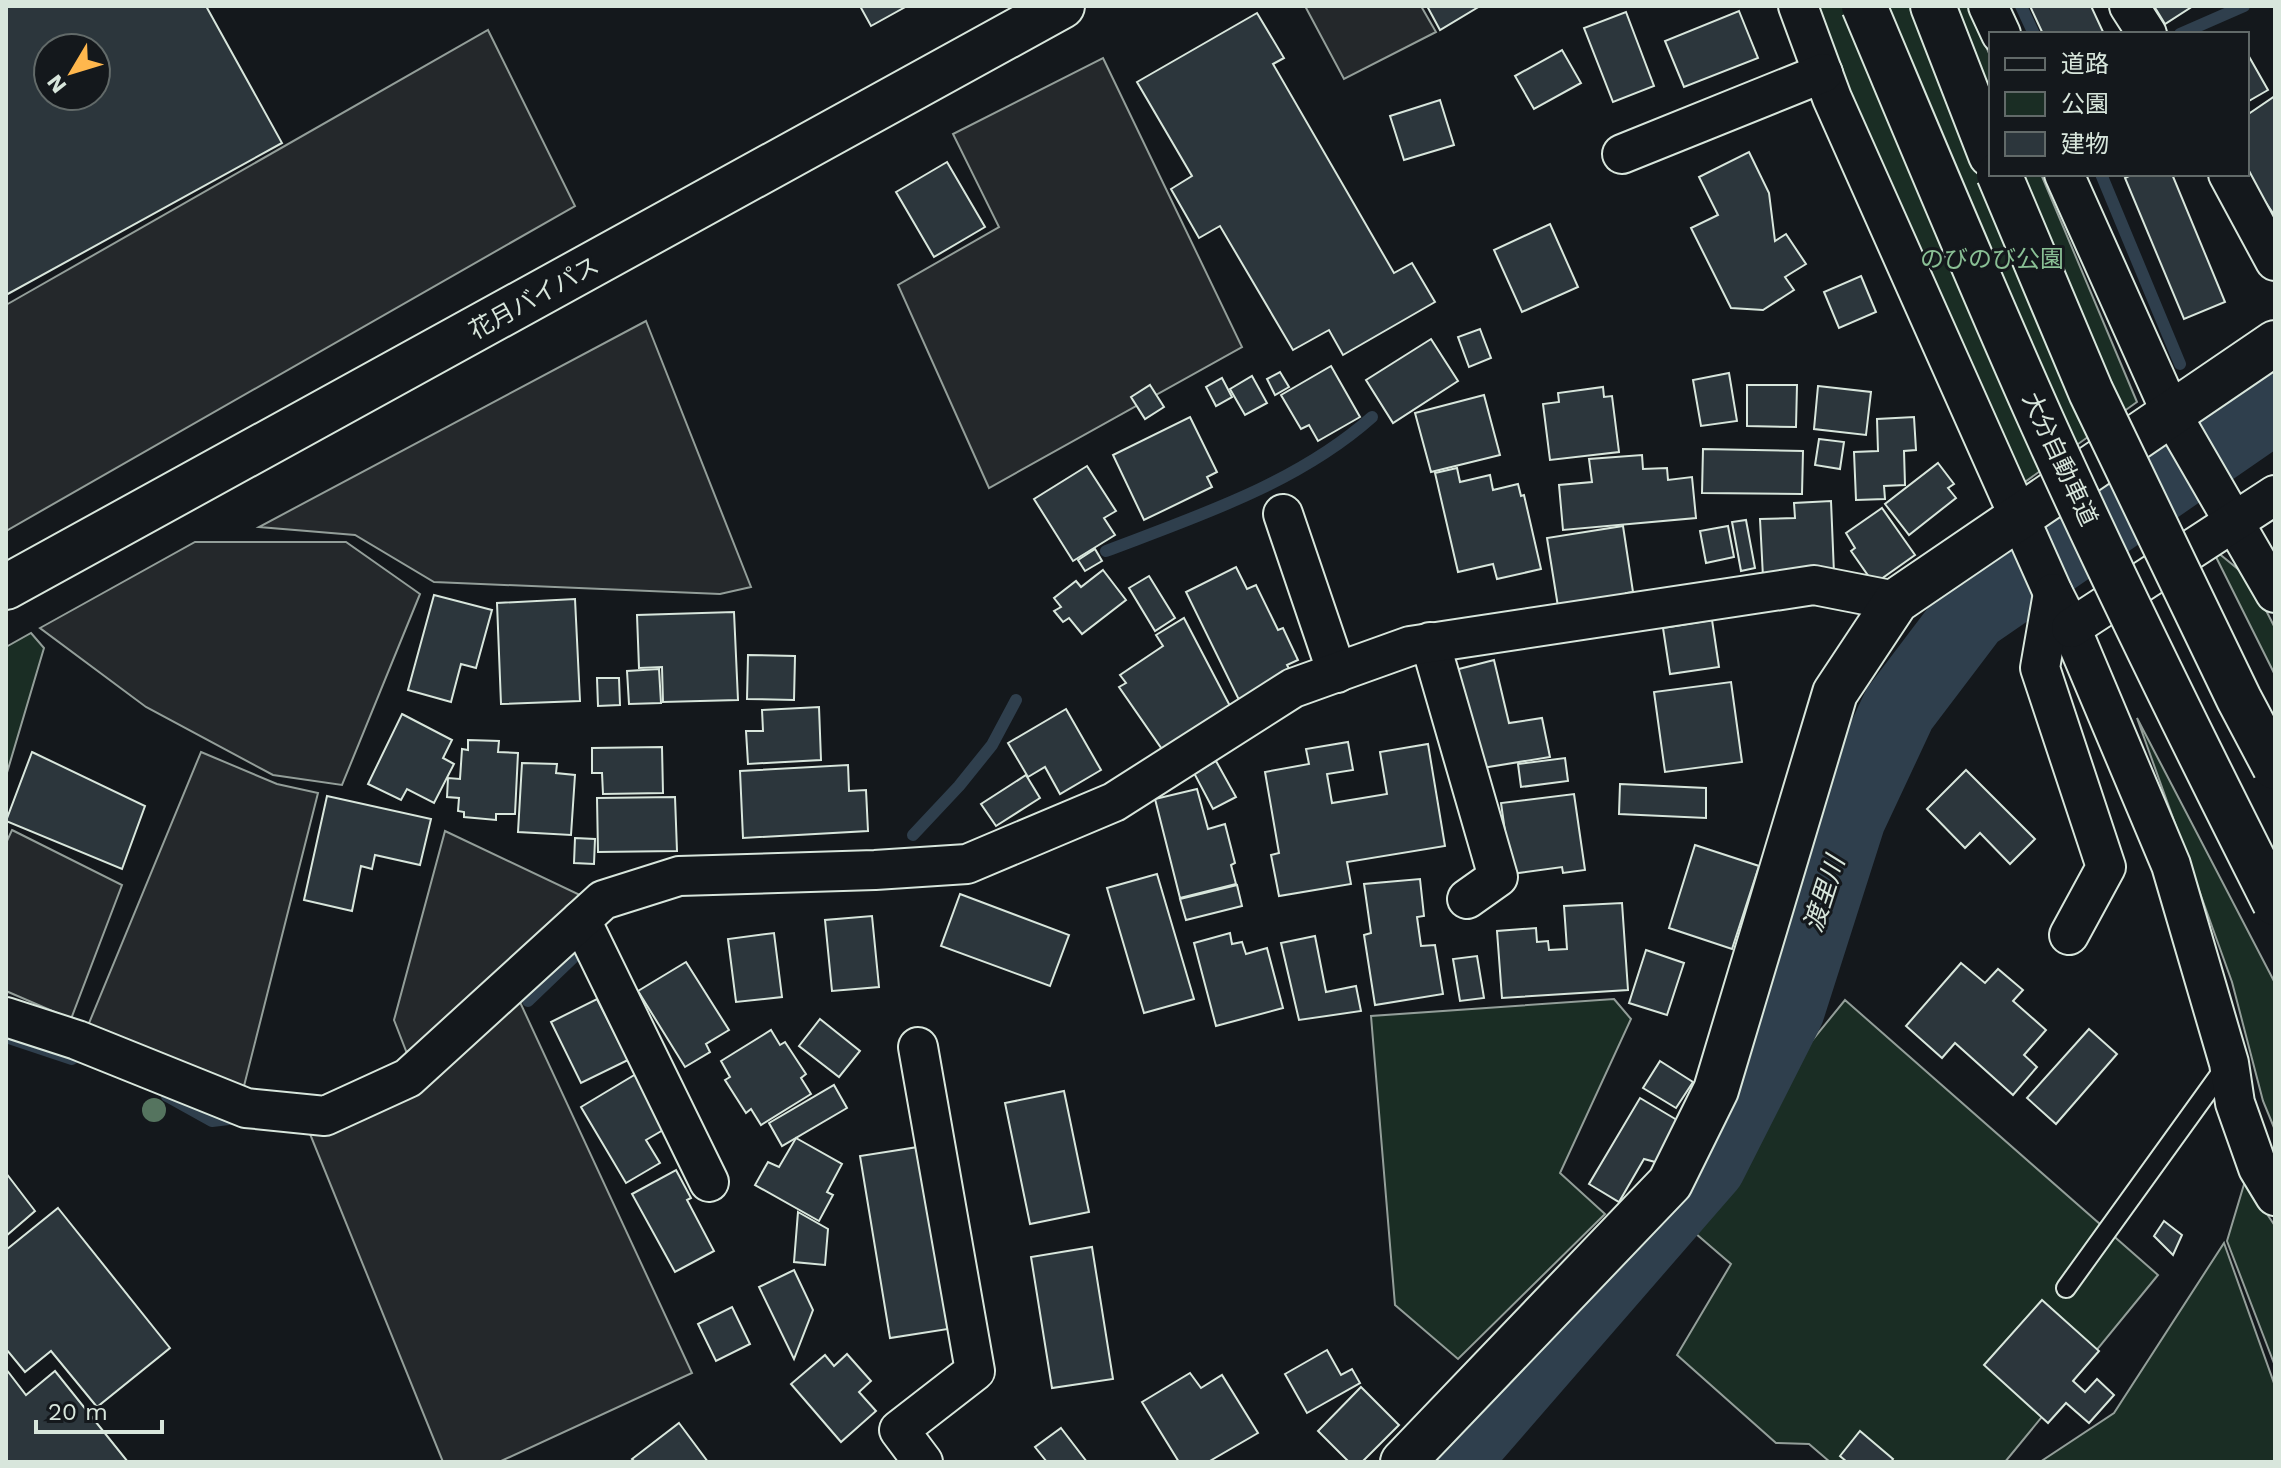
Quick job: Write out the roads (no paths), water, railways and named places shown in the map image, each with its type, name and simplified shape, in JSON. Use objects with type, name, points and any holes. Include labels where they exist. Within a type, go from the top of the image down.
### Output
[{"type":"main road","name":"花月バイパス","points":[[6,587],[1062,6]]},
{"type":"main road","name":"大分自動車道","points":[[1864,6],[2043,425],[2177,711],[2275,903]]},
{"type":"main road","points":[[1933,6],[1989,150]]},
{"type":"main road","points":[[2000,176],[2091,392],[2275,767]]},
{"type":"main road","points":[[1405,1461],[1670,1183],[1716,1090],[1835,693],[1896,601],[2023,524],[2275,343]]},
{"type":"street","points":[[1798,6],[1845,127],[2071,628],[2171,865],[2229,1063],[2235,1103],[2258,1168],[2275,1196]]},
{"type":"street","points":[[1988,6],[2000,32]]},
{"type":"street","points":[[2129,6],[2146,32]]},
{"type":"street","points":[[1622,154],[1823,73]]},
{"type":"street","points":[[2065,176],[2173,417],[2275,593]]},
{"type":"street","points":[[2229,176],[2275,261]]},
{"type":"street","points":[[2071,628],[2275,495]]},
{"type":"street","points":[[1283,514],[1337,673]]},
{"type":"street","points":[[6,1017],[77,1040],[246,1108],[325,1116],[408,1078],[603,900],[679,876],[967,864],[1114,802],[1293,688],[1410,646],[1814,585],[1896,601]]},
{"type":"street","points":[[2052,590],[2040,668],[2106,867],[2069,935]]},
{"type":"street","points":[[1430,642],[1498,877],[1467,899]]},
{"type":"street","points":[[581,920],[709,1182]]},
{"type":"street","points":[[918,1047],[975,1371],[899,1430],[923,1462]]},
{"type":"lane","points":[[2066,1288],[2229,1063]]},
{"type":"water","points":[[2275,361],[2275,428],[2229,459],[2203,423],[2204,411]]},
{"type":"waterway","points":[[2021,6],[2033,32]]},
{"type":"waterway","points":[[2185,32],[2244,6]]},
{"type":"waterway","points":[[2102,176],[2180,364]]},
{"type":"waterway","name":"渡里川","points":[[1450,1462],[1708,1165],[1787,1009],[1848,818],[1899,709],[1971,614],[2275,404]]},
{"type":"waterway","points":[[1106,551],[1211,511],[1280,479],[1312,461],[1372,417]]},
{"type":"waterway","points":[[913,835],[992,745],[1016,700]]},
{"type":"waterway","points":[[528,1001],[577,954]]},
{"type":"waterway","points":[[6,1037],[72,1059]]},
{"type":"waterway","points":[[167,1096],[212,1121],[237,1118]]},
{"type":"park label","name":"のびのび公園","points":[[1992,259]]}]
